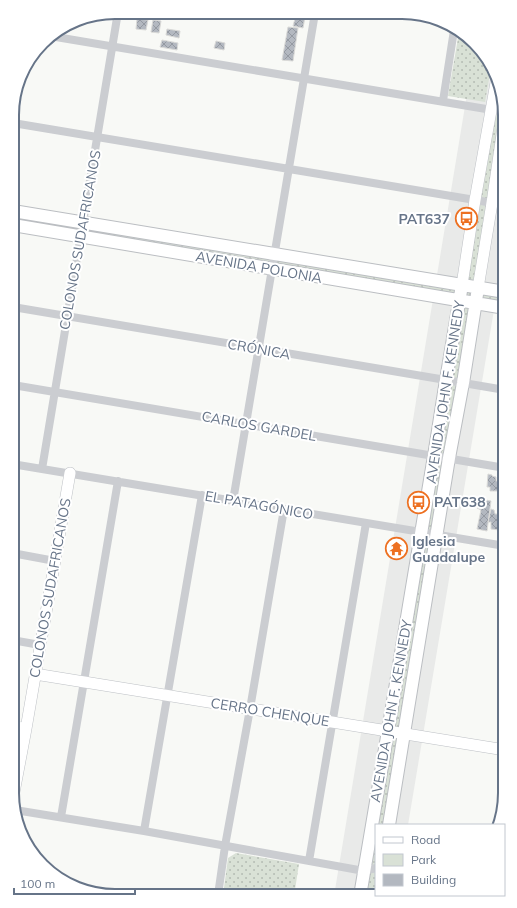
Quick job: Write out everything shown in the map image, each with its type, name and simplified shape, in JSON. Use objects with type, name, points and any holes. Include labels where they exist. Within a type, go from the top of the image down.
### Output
[{"type":"main road","name":"AVENIDA POLONIA","points":[[19,212],[498,291]]},
{"type":"main road","name":"AVENIDA POLONIA","points":[[19,226],[498,307]]},
{"type":"main road","name":"AVENIDA JOHN F. KENNEDY","points":[[361,889],[462,285]]},
{"type":"main road","name":"AVENIDA JOHN F. KENNEDY","points":[[388,824],[478,288]]},
{"type":"street","name":"COLONOS SUDAFRICANOS","points":[[42,469],[117,19]]},
{"type":"street","points":[[233,500],[314,19]]},
{"type":"street","points":[[442,101],[453,34]]},
{"type":"street","points":[[59,37],[498,112]]},
{"type":"street","name":"AVENIDA JOHN F. KENNEDY","points":[[462,285],[494,89]]},
{"type":"street","points":[[19,124],[498,203]]},
{"type":"street","name":"AVENIDA JOHN F. KENNEDY","points":[[478,288],[498,161]]},
{"type":"street","name":"CRÓNICA","points":[[19,308],[498,389]]},
{"type":"street","name":"CARLOS GARDEL","points":[[19,386],[498,467]]},
{"type":"street","name":"EL PATAGÓNICO","points":[[19,465],[498,545]]},
{"type":"street","name":"COLONOS SUDAFRICANOS","points":[[19,766],[70,473]]},
{"type":"street","points":[[61,817],[118,481]]},
{"type":"street","points":[[144,831],[202,495]]},
{"type":"street","points":[[219,889],[225,846],[284,509]]},
{"type":"street","points":[[309,861],[366,523]]},
{"type":"street","points":[[19,554],[55,561]]},
{"type":"street","points":[[19,641],[40,645]]},
{"type":"street","name":"CERRO CHENQUE","points":[[35,674],[498,749]]},
{"type":"street","points":[[19,727],[26,728]]},
{"type":"street","points":[[21,811],[144,831],[364,871],[375,868]]},
{"type":"shaded area","points":[[474,52],[488,72],[493,84],[498,109],[498,286],[408,824],[375,824],[375,889],[335,889]]},
{"type":"green space","points":[[458,37],[474,52],[482,62],[490,76],[485,102],[448,96]]},
{"type":"green space","points":[[496,97],[498,109],[498,159],[478,288],[498,291],[498,307],[476,303],[389,824],[375,824],[375,889],[361,889],[460,301],[19,226],[19,212],[462,285]]},
{"type":"green space","points":[[236,853],[299,864],[295,889],[224,889],[228,858]]},
{"type":"building","points":[[137,19],[148,20],[146,30],[136,29]]},
{"type":"building","points":[[295,19],[305,19],[303,28],[293,26]]},
{"type":"building","points":[[153,20],[161,21],[159,33],[151,32]]},
{"type":"building","points":[[288,27],[298,28],[293,61],[282,60]]},
{"type":"building","points":[[167,29],[180,31],[179,38],[166,35]]},
{"type":"building","points":[[162,40],[178,43],[177,50],[160,47]]},
{"type":"building","points":[[216,41],[225,43],[224,50],[214,48]]},
{"type":"building","points":[[488,474],[496,477],[496,481],[498,481],[498,491],[490,491],[490,487],[487,487]]},
{"type":"building","points":[[481,499],[491,501],[487,531],[477,529],[481,510],[477,508],[478,501],[481,502]]},
{"type":"building","points":[[491,509],[494,510],[495,514],[498,514],[498,530],[491,529],[491,522],[488,522]]},
{"type":"place","name":"PAT637","points":[[466,219]]},
{"type":"place","name":"PAT638","points":[[419,502]]},
{"type":"place","name":"Iglesia Guadalupe","points":[[397,549]]}]
